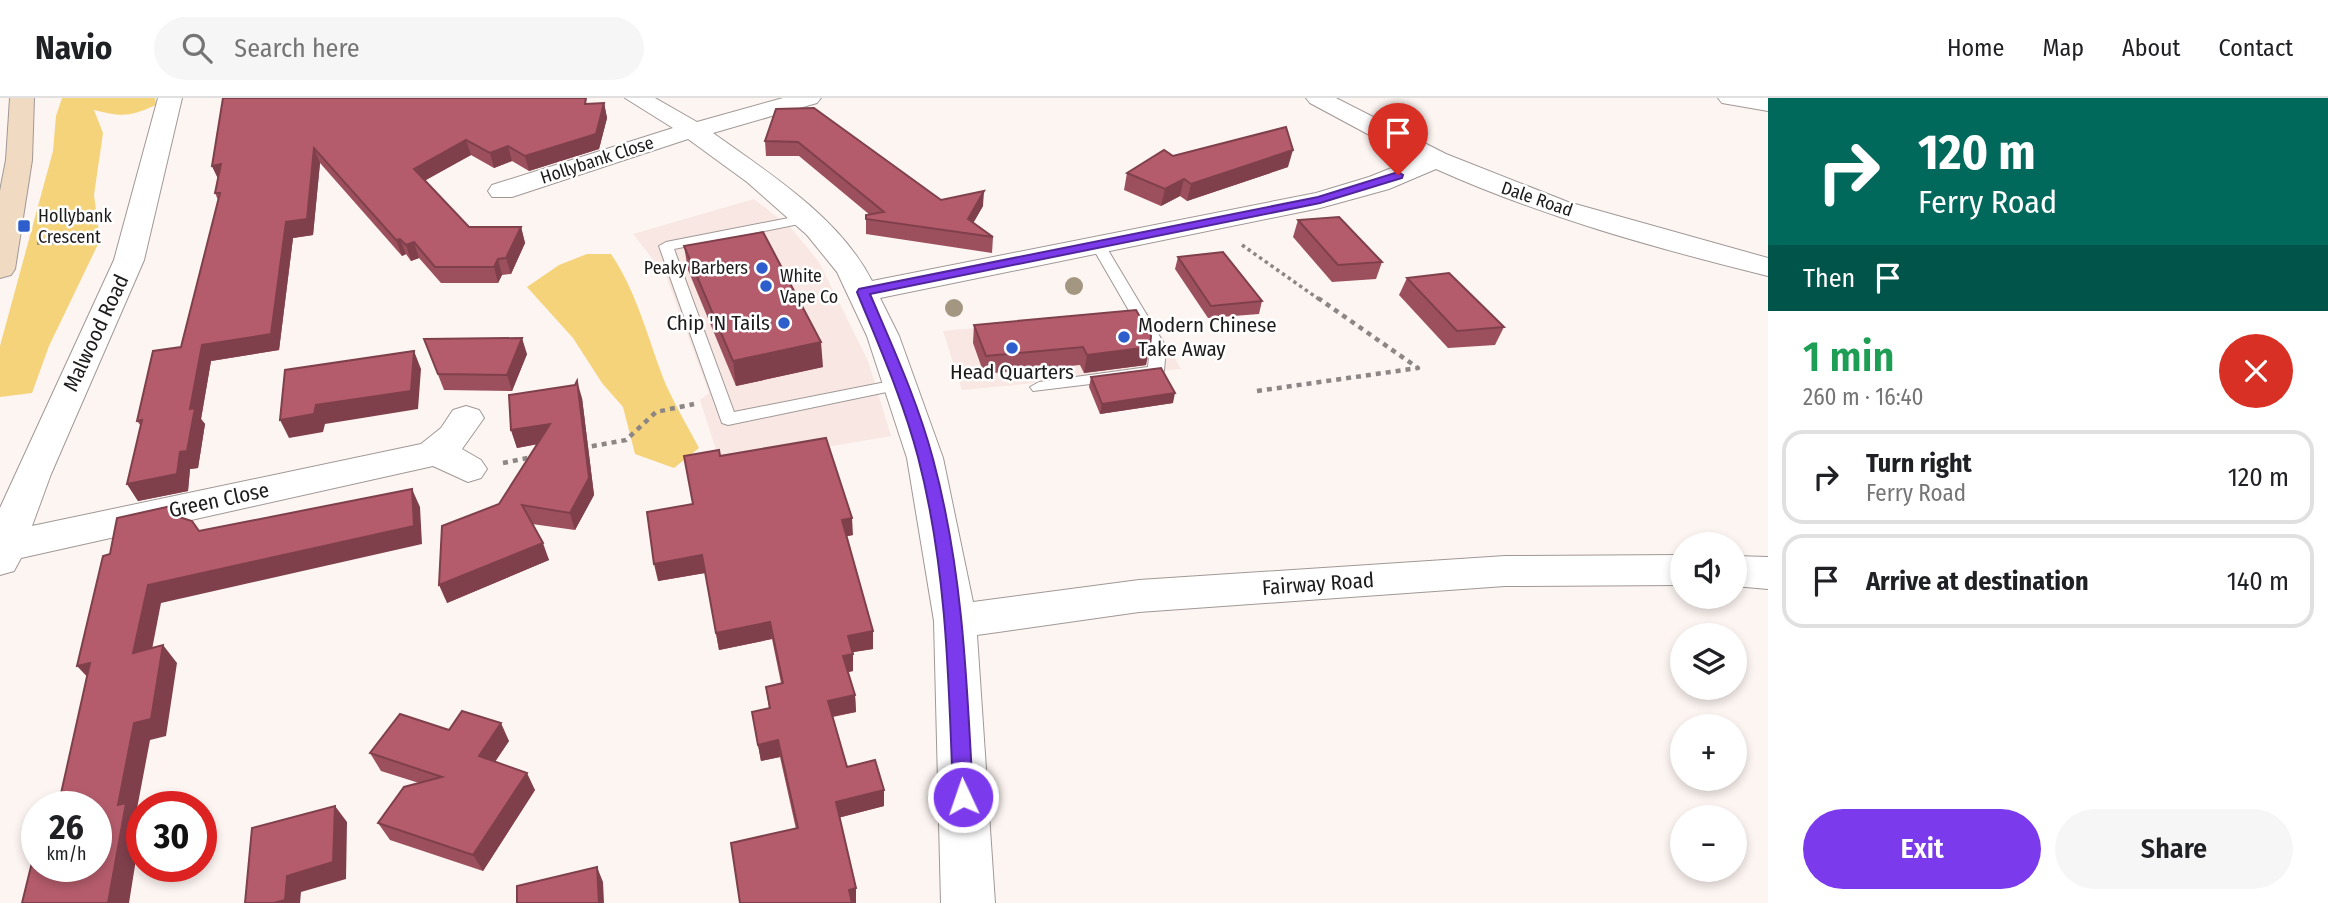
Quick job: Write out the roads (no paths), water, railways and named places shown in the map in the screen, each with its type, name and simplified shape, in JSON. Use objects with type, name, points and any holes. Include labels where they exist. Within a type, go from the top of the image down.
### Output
[{"type":"street","points":[[2,262],[19,160],[22,98]]},
{"type":"street","name":"Malwood Road","points":[[2,554],[32,474],[136,239],[170,98]]},
{"type":"street","points":[[637,98],[673,116],[756,176],[840,254],[863,292],[901,384],[925,458],[955,621],[968,903]]},
{"type":"street","name":"Hollybank Close","points":[[472,183],[500,201],[693,131],[809,98]]},
{"type":"street","points":[[1328,103],[1367,98]]},
{"type":"street","points":[[1730,98],[1768,104]]},
{"type":"street","name":"Dale Road","points":[[1328,103],[1436,160],[1538,201],[1768,267]]},
{"type":"street","points":[[863,292],[1320,200],[1378,183],[1436,160]]},
{"type":"street","points":[[433,454],[454,436],[466,418]]},
{"type":"street","points":[[433,454],[452,459],[468,469]]},
{"type":"street","name":"Green Close","points":[[2,554],[433,454]]},
{"type":"street","name":"Fairway Road","points":[[955,621],[1152,595],[1505,571],[1670,570]]},
{"type":"street","points":[[1747,572],[1768,573]]},
{"type":"lane","points":[[804,219],[666,246],[728,418],[901,384]]},
{"type":"lane","points":[[1040,387],[1156,371],[1158,346],[1098,245]]},
{"type":"place","name":"Hollybank Crescent","points":[[24,226]]},
{"type":"place","name":"Peaky Barbers","points":[[762,268]]},
{"type":"place","name":"White Vape Co","points":[[766,286]]},
{"type":"place","name":"Chip 'N Tails","points":[[784,323]]},
{"type":"place","name":"Modern Chinese Take Away","points":[[1124,337]]},
{"type":"place","name":"Head Quarters","points":[[1012,348]]}]
